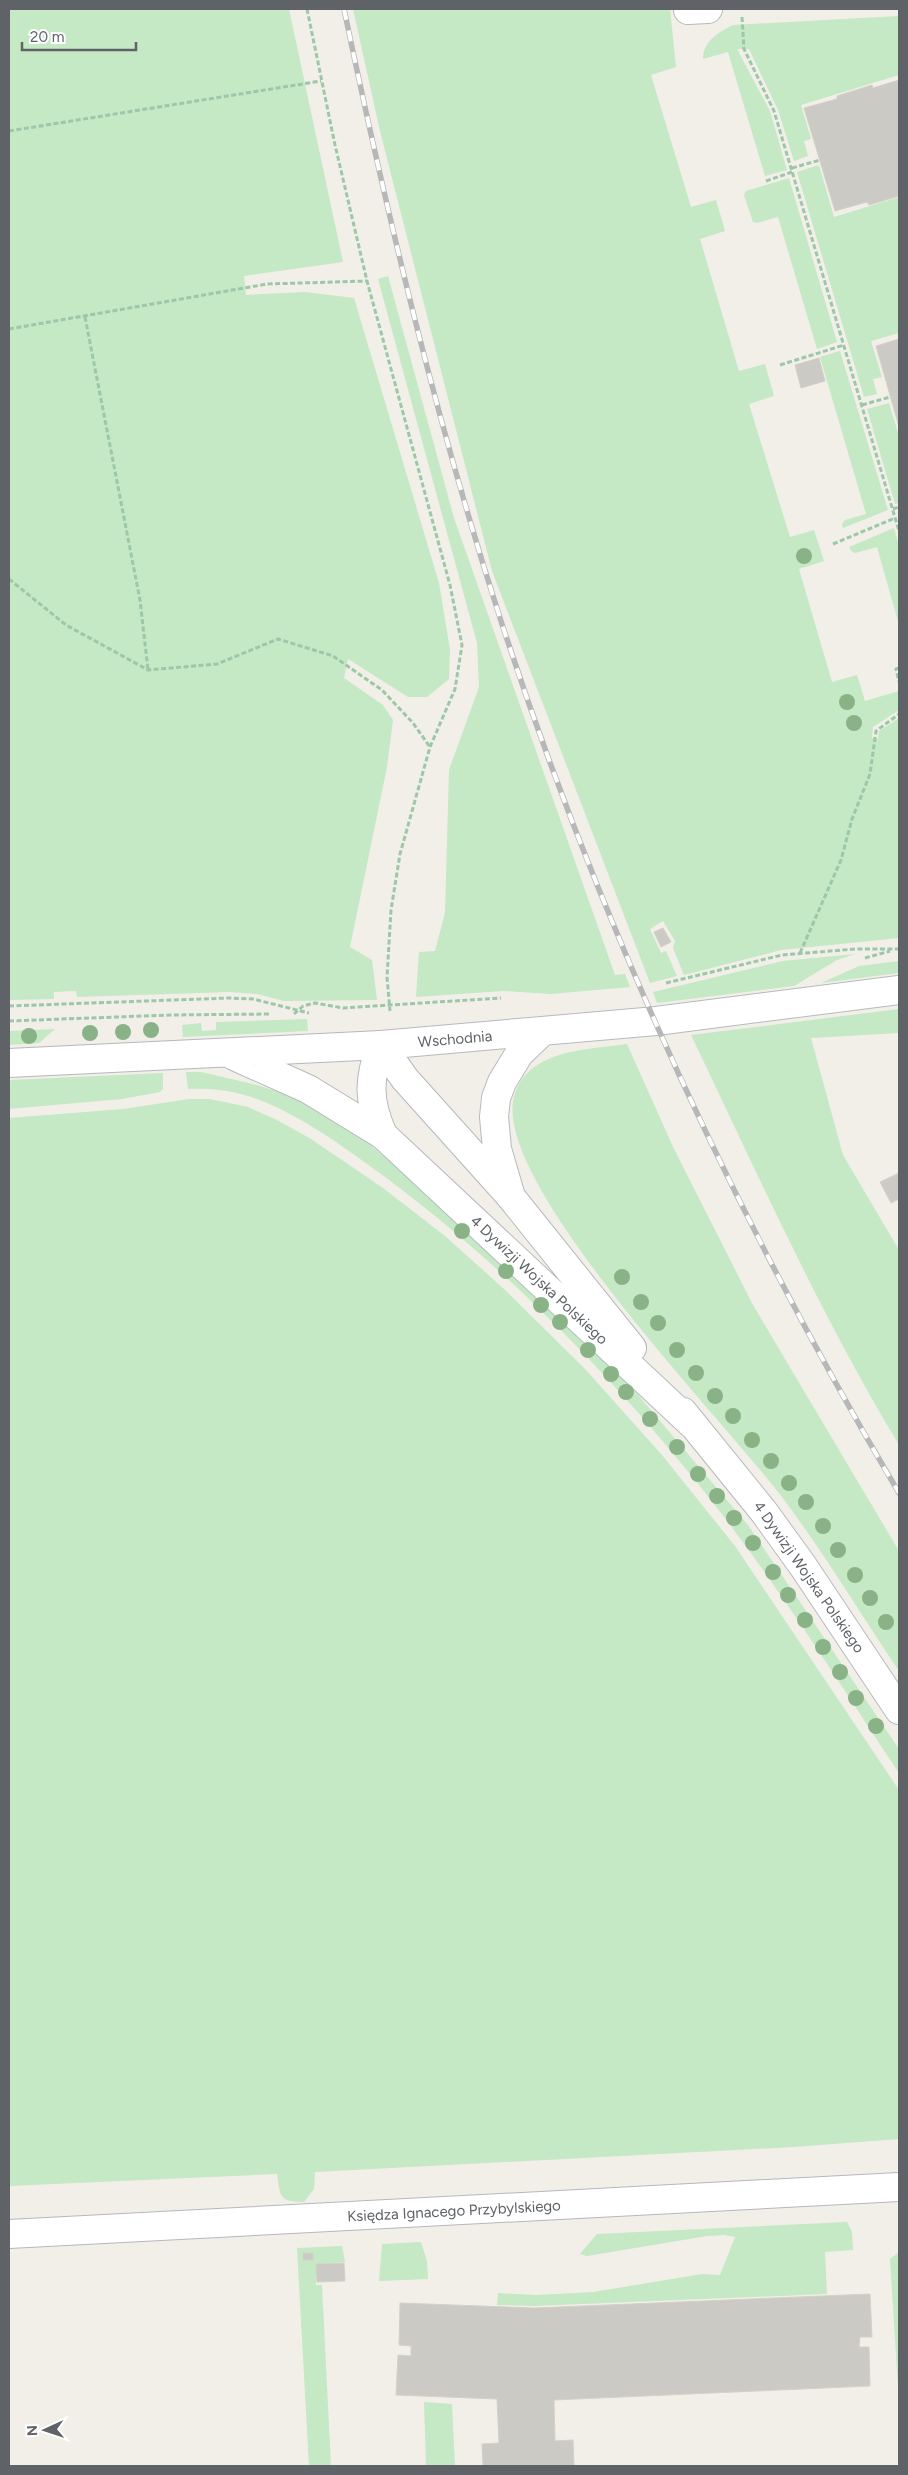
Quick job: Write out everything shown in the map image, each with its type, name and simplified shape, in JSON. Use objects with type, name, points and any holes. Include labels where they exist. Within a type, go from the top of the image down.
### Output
[{"type":"street","name":"Wschodnia","points":[[9,1062],[381,1045],[542,1032],[656,1021],[899,990]]},
{"type":"street","name":"4 Dywizji Wojska Polskiego","points":[[512,1197],[497,1149],[494,1117],[496,1098],[509,1068],[519,1054],[542,1032]]},
{"type":"street","name":"4 Dywizji Wojska Polskiego","points":[[381,1045],[374,1064],[371,1099],[374,1114],[383,1135]]},
{"type":"street","name":"4 Dywizji Wojska Polskiego","points":[[381,1045],[405,1079],[512,1197],[764,1512],[792,1550],[899,1710]]},
{"type":"street","name":"4 Dywizji Wojska Polskiego","points":[[228,1053],[308,1089],[383,1135],[694,1426]]},
{"type":"street","name":"Księdza Ignacego Przybylskiego","points":[[9,2234],[899,2187]]},
{"type":"path","points":[[307,9],[321,81],[367,281],[450,584],[462,645],[455,689],[430,747],[400,854],[391,910],[387,977],[390,1017]]},
{"type":"path","points":[[741,9],[744,49],[774,111],[899,531]]},
{"type":"path","points":[[9,131],[321,81]]},
{"type":"path","points":[[766,181],[820,160]]},
{"type":"path","points":[[9,329],[267,284],[367,281]]},
{"type":"path","points":[[85,317],[140,600],[148,670]]},
{"type":"path","points":[[780,365],[844,345]]},
{"type":"path","points":[[862,405],[890,397]]},
{"type":"path","points":[[893,509],[899,507]]},
{"type":"path","points":[[833,544],[895,518]]},
{"type":"path","points":[[9,579],[66,626],[148,670],[217,664],[278,639],[333,656],[382,690],[413,723],[430,747]]},
{"type":"path","points":[[899,668],[896,669],[899,682]]},
{"type":"path","points":[[800,953],[841,860],[852,819],[870,774],[876,731],[899,714]]},
{"type":"path","points":[[659,985],[800,953],[855,949],[899,949]]},
{"type":"path","points":[[9,1006],[229,998],[253,999],[316,1015]]},
{"type":"path","points":[[293,1015],[303,1006],[315,1004],[343,1008],[404,1003]]},
{"type":"path","points":[[9,1021],[197,1014],[276,1014]]},
{"type":"green space","points":[[9,9],[289,9],[343,262],[244,276],[246,295],[305,292],[354,298],[439,583],[450,650],[449,679],[427,697],[408,697],[348,659],[344,678],[383,705],[393,720],[387,767],[350,947],[372,960],[377,1000],[284,1001],[257,994],[230,992],[77,997],[76,991],[54,992],[54,999],[9,1000]]},
{"type":"green space","points":[[353,9],[670,9],[676,67],[651,75],[691,207],[716,200],[725,231],[700,239],[739,371],[765,364],[774,396],[749,404],[790,537],[814,530],[824,561],[799,569],[832,682],[857,675],[865,701],[899,691],[899,710],[873,727],[872,738],[878,739],[879,731],[899,718],[899,938],[781,950],[684,975],[673,948],[675,941],[663,921],[650,929],[661,953],[666,951],[677,976],[650,983],[492,571],[380,131]]},
{"type":"green space","points":[[899,16],[899,75],[801,105],[811,139],[804,141],[808,156],[794,161],[778,110],[749,49],[737,49],[770,111],[787,170],[765,176],[728,52],[703,59],[709,42],[717,34],[733,25]]},
{"type":"green space","points":[[819,165],[834,217],[899,197],[899,333],[871,341],[882,377],[873,379],[877,394],[864,397],[797,172]]},
{"type":"green space","points":[[789,178],[837,342],[817,349],[778,217],[757,223],[753,222],[744,195],[746,191]]},
{"type":"green space","points":[[388,276],[454,518],[615,975],[625,974],[630,987],[551,994],[503,991],[416,997],[419,952],[435,951],[445,913],[449,770],[479,687],[477,643],[378,279]]},
{"type":"green space","points":[[840,351],[888,510],[843,528],[842,524],[845,520],[866,514],[820,357]]},
{"type":"green space","points":[[889,403],[899,436],[899,503],[895,504],[867,409]]},
{"type":"green space","points":[[894,528],[899,546],[899,625],[877,547],[855,553],[849,547]]},
{"type":"green space","points":[[855,954],[837,960],[794,986],[657,1003],[653,992],[783,961]]},
{"type":"green space","points":[[899,961],[899,973],[821,983],[859,966]]},
{"type":"green space","points":[[899,1009],[899,1033],[811,1038],[843,1155],[899,1250],[899,1445],[842,1345],[816,1294],[691,1035]]},
{"type":"green space","points":[[307,1019],[308,1031],[183,1037],[182,1025],[201,1023],[202,1031],[216,1030],[216,1022]]},
{"type":"green space","points":[[55,1029],[39,1043],[9,1045],[9,1031]]},
{"type":"green space","points":[[627,1044],[674,1149],[753,1305],[899,1551],[899,1671],[827,1561],[782,1497],[619,1302],[574,1242],[538,1185],[517,1136],[514,1097],[521,1081],[532,1069],[560,1055]]},
{"type":"green space","points":[[186,1072],[201,1072],[257,1085],[288,1095],[326,1113],[353,1130],[416,1184],[606,1357],[748,1525],[899,1749],[899,1773],[745,1544],[683,1465],[600,1371],[556,1326],[464,1240],[416,1201],[339,1144],[280,1109],[248,1096],[218,1090],[188,1089]]},
{"type":"green space","points":[[163,1073],[163,1089],[160,1092],[122,1099],[9,1109],[9,1081],[11,1080]]},
{"type":"green space","points":[[189,1099],[210,1099],[248,1107],[277,1120],[311,1139],[383,1188],[445,1236],[504,1289],[585,1369],[662,1455],[735,1546],[899,1790],[899,2139],[794,2147],[315,2172],[314,2189],[304,2202],[290,2201],[282,2196],[277,2174],[9,2186],[9,1118],[123,1109]]},
{"type":"green space","points":[[847,2222],[852,2232],[853,2250],[825,2252],[827,2294],[534,2306],[497,2305],[498,2293],[535,2295],[593,2292],[702,2274],[720,2275],[735,2237],[724,2235],[707,2236],[587,2256],[580,2254],[597,2234]]},
{"type":"green space","points":[[421,2242],[427,2261],[428,2279],[379,2281],[382,2244]]},
{"type":"green space","points":[[342,2246],[345,2262],[316,2264],[316,2285],[322,2285],[331,2466],[309,2466],[297,2248]]},
{"type":"green space","points":[[899,2252],[899,2403],[890,2259]]},
{"type":"green space","points":[[424,2402],[452,2404],[455,2466],[426,2466]]},
{"type":"building","points":[[899,80],[899,196],[869,205],[867,202],[835,211],[804,108],[837,99],[837,96],[872,85],[873,88]]},
{"type":"building","points":[[899,339],[899,427],[876,346]]},
{"type":"building","points":[[819,358],[825,381],[801,388],[795,365]]},
{"type":"building","points":[[663,928],[671,942],[661,947],[654,932]]},
{"type":"building","points":[[899,1173],[899,1199],[891,1203],[880,1182]]},
{"type":"building","points":[[303,2253],[313,2253],[313,2260],[303,2260]]},
{"type":"building","points":[[344,2263],[345,2281],[317,2282],[316,2264]]},
{"type":"building","points":[[870,2294],[872,2337],[860,2337],[859,2347],[869,2347],[870,2386],[554,2400],[555,2441],[573,2440],[574,2466],[483,2466],[482,2444],[499,2443],[497,2399],[396,2395],[398,2355],[411,2356],[411,2346],[399,2345],[400,2303],[534,2308]]},
{"type":"railway","points":[[344,9],[395,240],[455,470],[501,621],[582,847],[627,958],[676,1068],[728,1176],[782,1283],[839,1389],[899,1493]]}]
